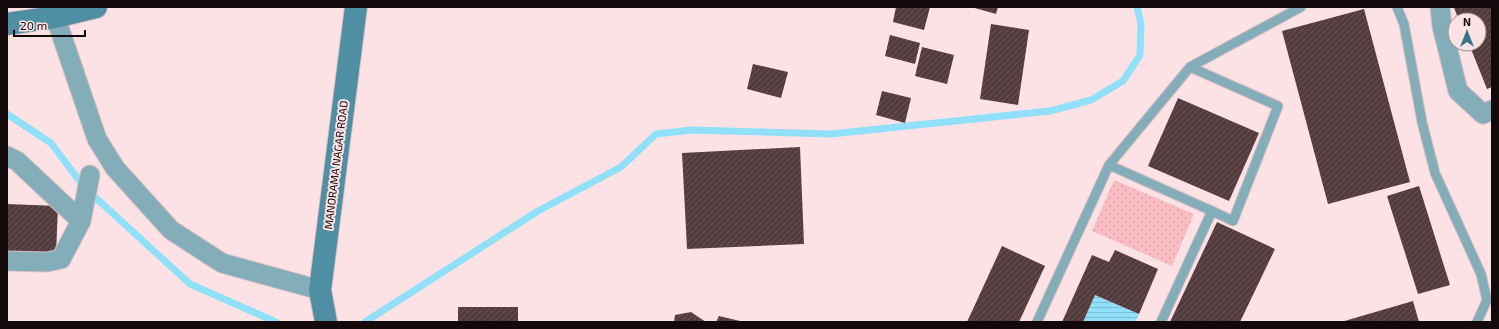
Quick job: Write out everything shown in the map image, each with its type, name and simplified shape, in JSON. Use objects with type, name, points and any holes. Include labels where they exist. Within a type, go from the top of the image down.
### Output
[{"type":"street","points":[[7,24],[54,12],[96,7]]},
{"type":"street","name":"MANORAMA NAGAR ROAD","points":[[326,322],[320,290],[356,7]]},
{"type":"street","points":[[1440,7],[1442,26],[1458,91],[1483,114],[1492,110]]},
{"type":"street","points":[[54,12],[97,139],[115,168],[171,230],[222,263],[320,290]]},
{"type":"street","points":[[7,156],[17,161],[81,220]]},
{"type":"street","points":[[7,261],[47,262],[61,259],[81,220],[90,175]]},
{"type":"lane","points":[[1037,322],[1109,165],[1190,67],[1301,7]]},
{"type":"lane","points":[[1398,7],[1404,24],[1422,122],[1436,173],[1481,274],[1487,300],[1477,322]]},
{"type":"lane","points":[[1109,165],[1233,220],[1278,106],[1190,67]]},
{"type":"lane","points":[[1161,322],[1212,211]]},
{"type":"shaded area","points":[[1114,180],[1194,214],[1172,266],[1092,231]]},
{"type":"water","points":[[1095,295],[1139,314],[1135,322],[1083,322]]},
{"type":"building","points":[[896,7],[930,7],[924,30],[893,22]]},
{"type":"building","points":[[971,7],[998,7],[996,14]]},
{"type":"building","points":[[1492,7],[1492,87],[1487,89],[1472,52],[1487,52],[1487,12],[1456,12],[1454,8]]},
{"type":"building","points":[[1364,9],[1410,182],[1328,204],[1282,31]]},
{"type":"building","points":[[991,24],[1029,30],[1018,105],[980,99]]},
{"type":"building","points":[[890,35],[920,43],[915,64],[885,56]]},
{"type":"building","points":[[922,47],[954,55],[947,84],[915,76]]},
{"type":"building","points":[[753,64],[788,72],[781,98],[747,89]]},
{"type":"building","points":[[882,91],[911,98],[905,123],[876,115]]},
{"type":"building","points":[[1178,98],[1259,133],[1229,201],[1148,166]]},
{"type":"building","points":[[800,147],[804,244],[687,249],[682,153]]},
{"type":"building","points":[[1419,186],[1450,285],[1418,294],[1387,196]]},
{"type":"building","points":[[7,204],[58,206],[56,254],[7,252]]},
{"type":"building","points":[[1217,222],[1275,249],[1240,322],[1170,322]]},
{"type":"building","points":[[1002,246],[1045,266],[1019,322],[967,322]]},
{"type":"building","points":[[1115,250],[1158,269],[1139,314],[1095,295],[1083,322],[1062,322],[1092,255],[1109,262]]},
{"type":"building","points":[[1413,301],[1419,322],[1341,322]]},
{"type":"building","points":[[458,307],[518,307],[518,322],[458,322]]},
{"type":"building","points":[[691,312],[706,322],[674,322],[675,315]]},
{"type":"building","points":[[719,316],[740,321],[740,322],[716,322]]},
{"type":"waterway","points":[[365,322],[538,211],[621,167],[656,134],[691,130],[831,134],[1050,111],[1091,100],[1123,81],[1140,55],[1141,24],[1137,7]]},
{"type":"waterway","points":[[7,114],[51,143],[84,187],[190,284],[276,322]]}]
